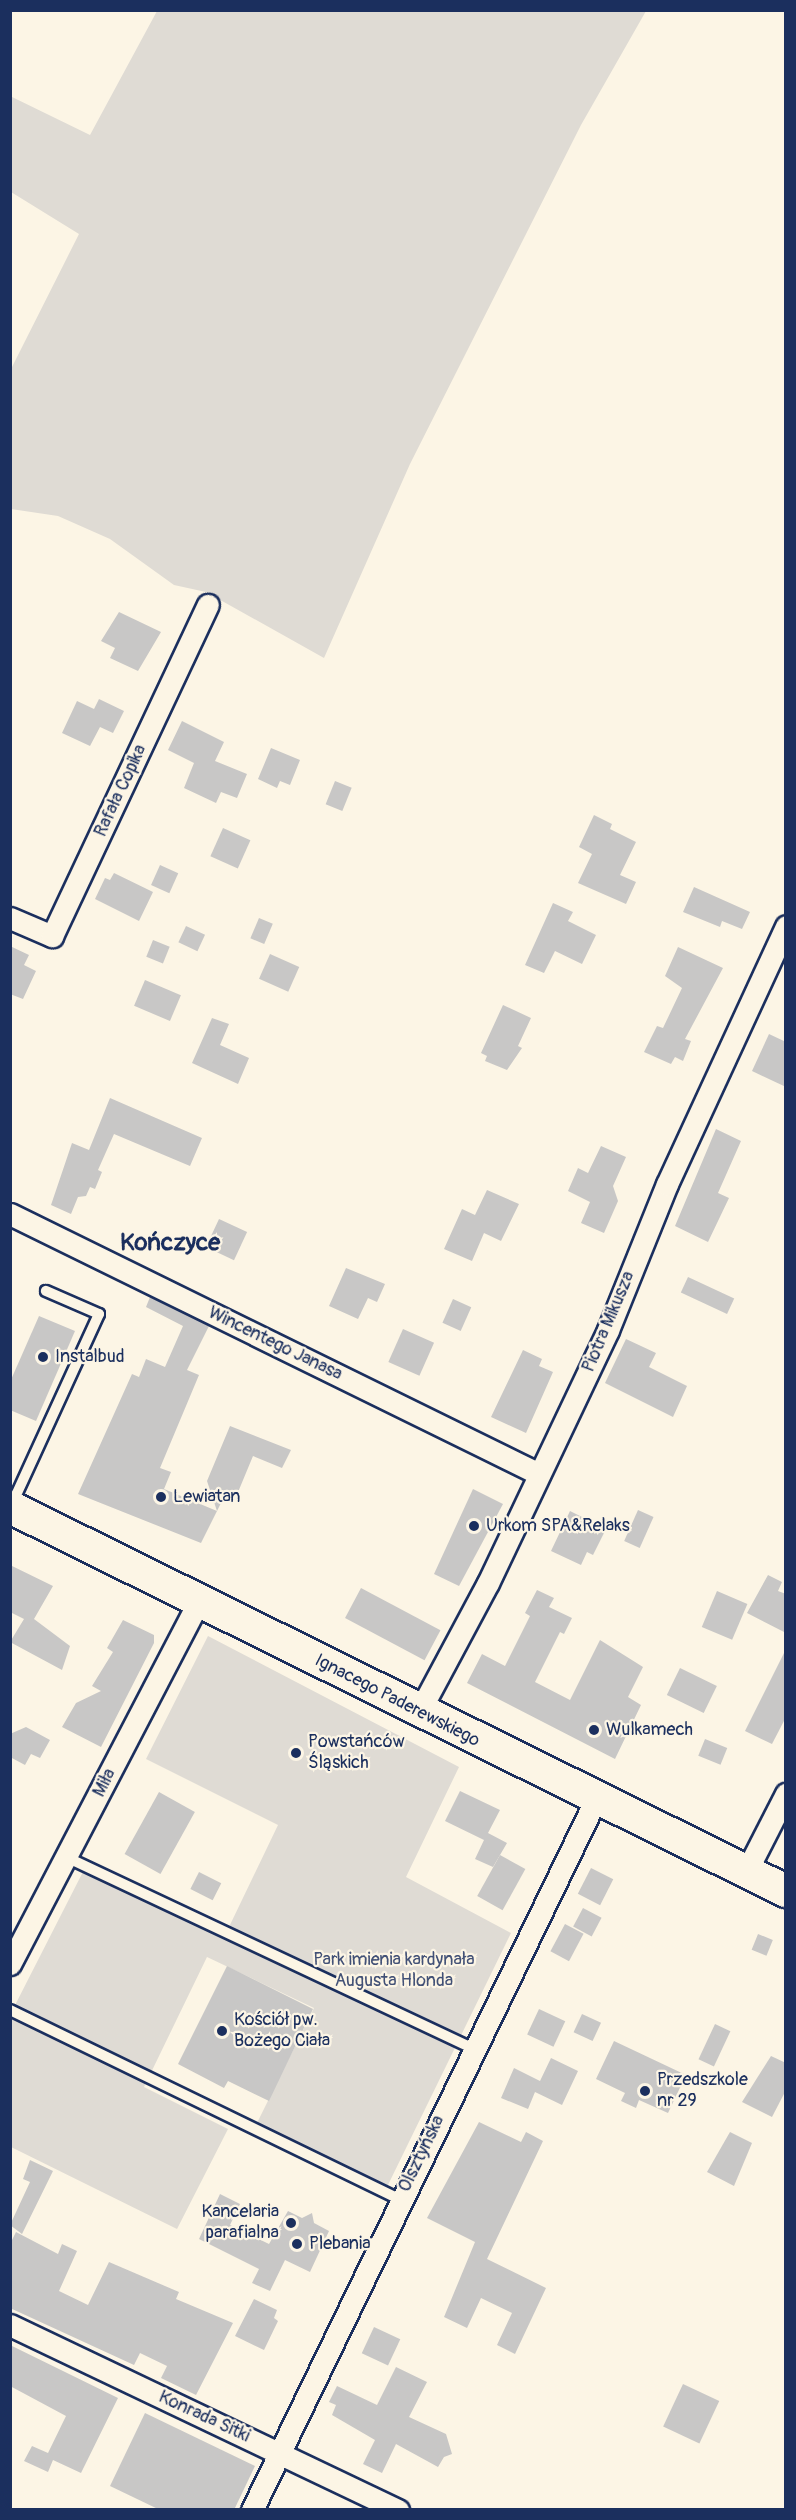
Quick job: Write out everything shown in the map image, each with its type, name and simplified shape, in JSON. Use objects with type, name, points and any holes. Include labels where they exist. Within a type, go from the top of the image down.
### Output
[{"type":"main road","name":"Ignacego Paderewskiego","points":[[11,1507],[419,1712],[786,1891]]},
{"type":"street","name":"Rafała Copika","points":[[10,918],[52,936],[208,605]]},
{"type":"street","name":"Piotra Mikusza","points":[[419,1712],[540,1474],[608,1330],[667,1184],[786,926]]},
{"type":"street","name":"Wincentego Janasa","points":[[10,1214],[540,1474]]},
{"type":"street","name":"Miła","points":[[10,1964],[199,1601]]},
{"type":"street","points":[[746,1872],[786,1794]]},
{"type":"street","name":"Olsztyńska","points":[[252,2510],[400,2199],[596,1799]]},
{"type":"street","name":"Konrada Sitki","points":[[10,2325],[398,2510]]},
{"type":"lane","points":[[11,1507],[99,1314],[46,1291]]},
{"type":"lane","points":[[66,1857],[474,2049]]},
{"type":"lane","points":[[10,2010],[400,2199]]},
{"type":"green space","points":[[157,11],[646,11],[581,125],[410,464],[324,658],[206,592],[174,585],[110,539],[58,516],[11,509],[11,369],[79,234],[11,192],[10,96],[90,135]]},
{"type":"green space","name":"Park imienia kardynała Augusta Hlonda","points":[[208,1636],[459,1767],[406,1877],[511,1933],[387,2187],[257,2123],[314,2008],[207,1957],[144,2087],[228,2129],[177,2229],[11,2147],[10,2015],[89,1860],[229,1927],[278,1825],[146,1759]]},
{"type":"building","points":[[119,612],[161,632],[138,671],[110,658],[115,648],[101,641]]},
{"type":"building","points":[[99,699],[124,711],[113,733],[100,727],[90,746],[62,733],[77,701],[94,709]]},
{"type":"building","points":[[182,721],[224,742],[215,761],[247,774],[237,798],[221,792],[216,803],[184,788],[194,763],[168,750]]},
{"type":"building","points":[[271,748],[300,760],[290,785],[280,781],[277,788],[258,779]]},
{"type":"building","points":[[335,781],[352,788],[342,811],[326,804]]},
{"type":"building","points":[[594,815],[612,824],[610,829],[636,842],[620,875],[636,882],[626,904],[578,883],[592,854],[579,847]]},
{"type":"building","points":[[223,828],[250,840],[238,869],[210,856]]},
{"type":"building","points":[[160,865],[178,873],[169,893],[151,885]]},
{"type":"building","points":[[114,873],[153,892],[139,921],[95,899],[105,878],[110,880]]},
{"type":"building","points":[[694,887],[750,912],[742,929],[722,921],[720,927],[683,912]]},
{"type":"building","points":[[553,903],[573,912],[568,921],[596,935],[582,964],[555,951],[544,973],[525,965]]},
{"type":"building","points":[[259,918],[273,924],[264,944],[250,938]]},
{"type":"building","points":[[186,926],[205,935],[197,951],[178,942]]},
{"type":"building","points":[[153,940],[170,947],[163,963],[146,957]]},
{"type":"building","points":[[10,946],[29,955],[24,965],[36,971],[23,999],[10,994]]},
{"type":"building","points":[[678,947],[723,968],[685,1039],[691,1041],[683,1061],[675,1057],[671,1064],[644,1052],[657,1026],[663,1028],[682,988],[665,976]]},
{"type":"building","points":[[270,954],[299,967],[288,992],[259,979]]},
{"type":"building","points":[[145,980],[181,995],[170,1021],[134,1006]]},
{"type":"building","points":[[503,1005],[531,1018],[518,1046],[522,1048],[507,1070],[485,1061],[487,1056],[481,1053]]},
{"type":"building","points":[[212,1018],[229,1024],[220,1045],[249,1058],[238,1084],[192,1063]]},
{"type":"building","points":[[769,1034],[786,1042],[786,1087],[752,1071]]},
{"type":"building","points":[[110,1098],[202,1138],[190,1166],[114,1134],[98,1170],[102,1172],[95,1189],[90,1187],[86,1196],[78,1197],[71,1214],[51,1205],[72,1143],[89,1150]]},
{"type":"building","points":[[716,1129],[741,1141],[718,1193],[729,1198],[708,1242],[675,1226]]},
{"type":"building","points":[[601,1146],[626,1157],[613,1186],[618,1201],[604,1233],[581,1223],[590,1202],[568,1191],[578,1168],[588,1173]]},
{"type":"building","points":[[487,1190],[519,1204],[501,1241],[484,1233],[472,1261],[444,1249],[462,1209],[475,1215]]},
{"type":"building","points":[[219,1219],[247,1232],[234,1260],[206,1247]]},
{"type":"building","points":[[346,1268],[385,1284],[377,1302],[368,1298],[358,1319],[329,1306]]},
{"type":"building","points":[[688,1277],[734,1299],[727,1314],[681,1292]]},
{"type":"building","points":[[150,1297],[209,1326],[187,1370],[199,1375],[160,1468],[171,1472],[164,1489],[217,1511],[201,1543],[78,1494],[132,1374],[139,1377],[146,1359],[165,1367],[183,1326],[146,1307]]},
{"type":"building","points":[[453,1299],[471,1307],[461,1331],[442,1323]]},
{"type":"building","name":"Instalbud","points":[[39,1316],[75,1331],[36,1421],[10,1410],[10,1382]]},
{"type":"building","points":[[403,1329],[434,1343],[419,1376],[388,1362]]},
{"type":"building","points":[[626,1339],[656,1353],[649,1367],[687,1386],[673,1417],[605,1383]]},
{"type":"building","points":[[523,1350],[542,1359],[539,1366],[553,1372],[526,1433],[491,1417]]},
{"type":"building","points":[[230,1426],[291,1450],[282,1468],[253,1456],[236,1497],[226,1493],[217,1511],[207,1481]]},
{"type":"building","name":"Urkom SPA&Relaks","points":[[473,1489],[503,1504],[459,1586],[434,1574]]},
{"type":"building","points":[[638,1510],[654,1517],[640,1548],[624,1541]]},
{"type":"building","points":[[570,1511],[606,1529],[593,1555],[587,1552],[581,1565],[551,1551]]},
{"type":"building","points":[[10,1565],[53,1586],[34,1619],[70,1646],[62,1670],[10,1642],[24,1619],[10,1612]]},
{"type":"building","points":[[768,1575],[782,1582],[778,1591],[786,1594],[786,1633],[747,1613]]},
{"type":"building","points":[[361,1588],[440,1630],[425,1660],[345,1618]]},
{"type":"building","points":[[537,1590],[554,1598],[549,1607],[572,1618],[564,1634],[560,1632],[535,1682],[570,1700],[600,1640],[643,1667],[628,1697],[641,1705],[615,1759],[467,1683],[482,1654],[505,1666],[530,1616],[525,1613]]},
{"type":"building","points":[[717,1591],[747,1604],[732,1640],[702,1627]]},
{"type":"building","points":[[123,1620],[154,1635],[154,1643],[101,1747],[62,1727],[76,1703],[101,1691],[92,1686],[113,1652],[107,1648]]},
{"type":"building","points":[[786,1649],[786,1717],[772,1744],[745,1731]]},
{"type":"building","points":[[680,1668],[717,1686],[704,1713],[667,1695]]},
{"type":"building","points":[[26,1727],[50,1740],[40,1758],[31,1754],[25,1765],[10,1757],[10,1734]]},
{"type":"building","points":[[705,1739],[727,1748],[721,1765],[698,1756]]},
{"type":"building","points":[[460,1791],[500,1810],[488,1833],[507,1843],[493,1867],[475,1859],[484,1840],[445,1821]]},
{"type":"building","points":[[159,1792],[195,1812],[160,1874],[125,1854]]},
{"type":"building","points":[[500,1855],[525,1869],[503,1910],[477,1896]]},
{"type":"building","points":[[591,1868],[613,1879],[600,1905],[578,1894]]},
{"type":"building","points":[[199,1872],[221,1883],[213,1900],[190,1889]]},
{"type":"building","points":[[583,1908],[602,1918],[592,1936],[573,1927]]},
{"type":"building","points":[[565,1924],[584,1934],[569,1961],[550,1951]]},
{"type":"building","points":[[758,1934],[773,1940],[766,1956],[752,1950]]},
{"type":"building","points":[[227,1966],[313,2009],[269,2101],[228,2081],[224,2088],[178,2064]]},
{"type":"building","points":[[539,2009],[565,2021],[553,2047],[527,2034]]},
{"type":"building","points":[[582,2014],[601,2023],[593,2041],[574,2032]]},
{"type":"building","points":[[715,2024],[730,2031],[714,2067],[699,2059]]},
{"type":"building","points":[[614,2041],[686,2075],[668,2113],[639,2100],[636,2108],[621,2101],[625,2093],[596,2079]]},
{"type":"building","points":[[771,2056],[786,2063],[786,2090],[772,2117],[742,2102]]},
{"type":"building","points":[[551,2058],[578,2071],[562,2105],[535,2092],[528,2109],[501,2098],[514,2068],[540,2081]]},
{"type":"building","points":[[479,2122],[521,2142],[526,2132],[543,2141],[487,2259],[546,2288],[515,2354],[497,2345],[512,2313],[481,2298],[467,2328],[444,2317],[475,2242],[427,2218]]},
{"type":"building","points":[[730,2132],[752,2143],[734,2186],[707,2172]]},
{"type":"building","points":[[30,2160],[53,2171],[22,2234],[10,2225],[30,2182],[23,2179]]},
{"type":"building","points":[[220,2194],[240,2204],[230,2225],[269,2244],[288,2211],[302,2218],[312,2213],[314,2223],[329,2231],[310,2272],[285,2260],[270,2291],[252,2283],[259,2269],[199,2239]]},
{"type":"building","points":[[16,2232],[58,2254],[62,2244],[77,2251],[59,2291],[88,2305],[109,2262],[179,2292],[176,2299],[233,2323],[196,2395],[161,2378],[167,2366],[140,2353],[134,2365],[10,2308],[10,2244]]},
{"type":"building","points":[[254,2299],[277,2310],[274,2318],[278,2321],[264,2350],[235,2336]]},
{"type":"building","points":[[374,2327],[400,2339],[388,2366],[362,2353]]},
{"type":"building","points":[[10,2345],[118,2398],[81,2473],[53,2460],[48,2472],[24,2461],[32,2446],[48,2453],[66,2416],[10,2386]]},
{"type":"building","points":[[396,2367],[427,2382],[409,2417],[446,2434],[452,2454],[444,2457],[438,2467],[396,2444],[382,2473],[363,2464],[375,2440],[332,2415],[336,2405],[329,2402],[337,2386],[377,2405]]},
{"type":"building","points":[[683,2384],[719,2401],[699,2444],[663,2427]]},
{"type":"building","points":[[145,2413],[255,2466],[234,2510],[160,2510],[110,2486]]},
{"type":"place","name":"Instalbud","points":[[43,1357]]},
{"type":"place","name":"Lewiatan","points":[[161,1497]]},
{"type":"place","name":"Urkom SPA&Relaks","points":[[474,1526]]},
{"type":"place","name":"Wulkamech","points":[[594,1730]]},
{"type":"place","name":"Powstańców Śląskich","points":[[296,1753]]},
{"type":"place","name":"Kościół pw. Bożego Ciała","points":[[222,2031]]},
{"type":"place","name":"Przedszkole nr 29","points":[[645,2091]]},
{"type":"place","name":"Kancelaria parafialna","points":[[291,2223]]},
{"type":"place","name":"Plebania","points":[[297,2244]]},
{"type":"district","name":"Kończyce","points":[[170,1243]]}]
